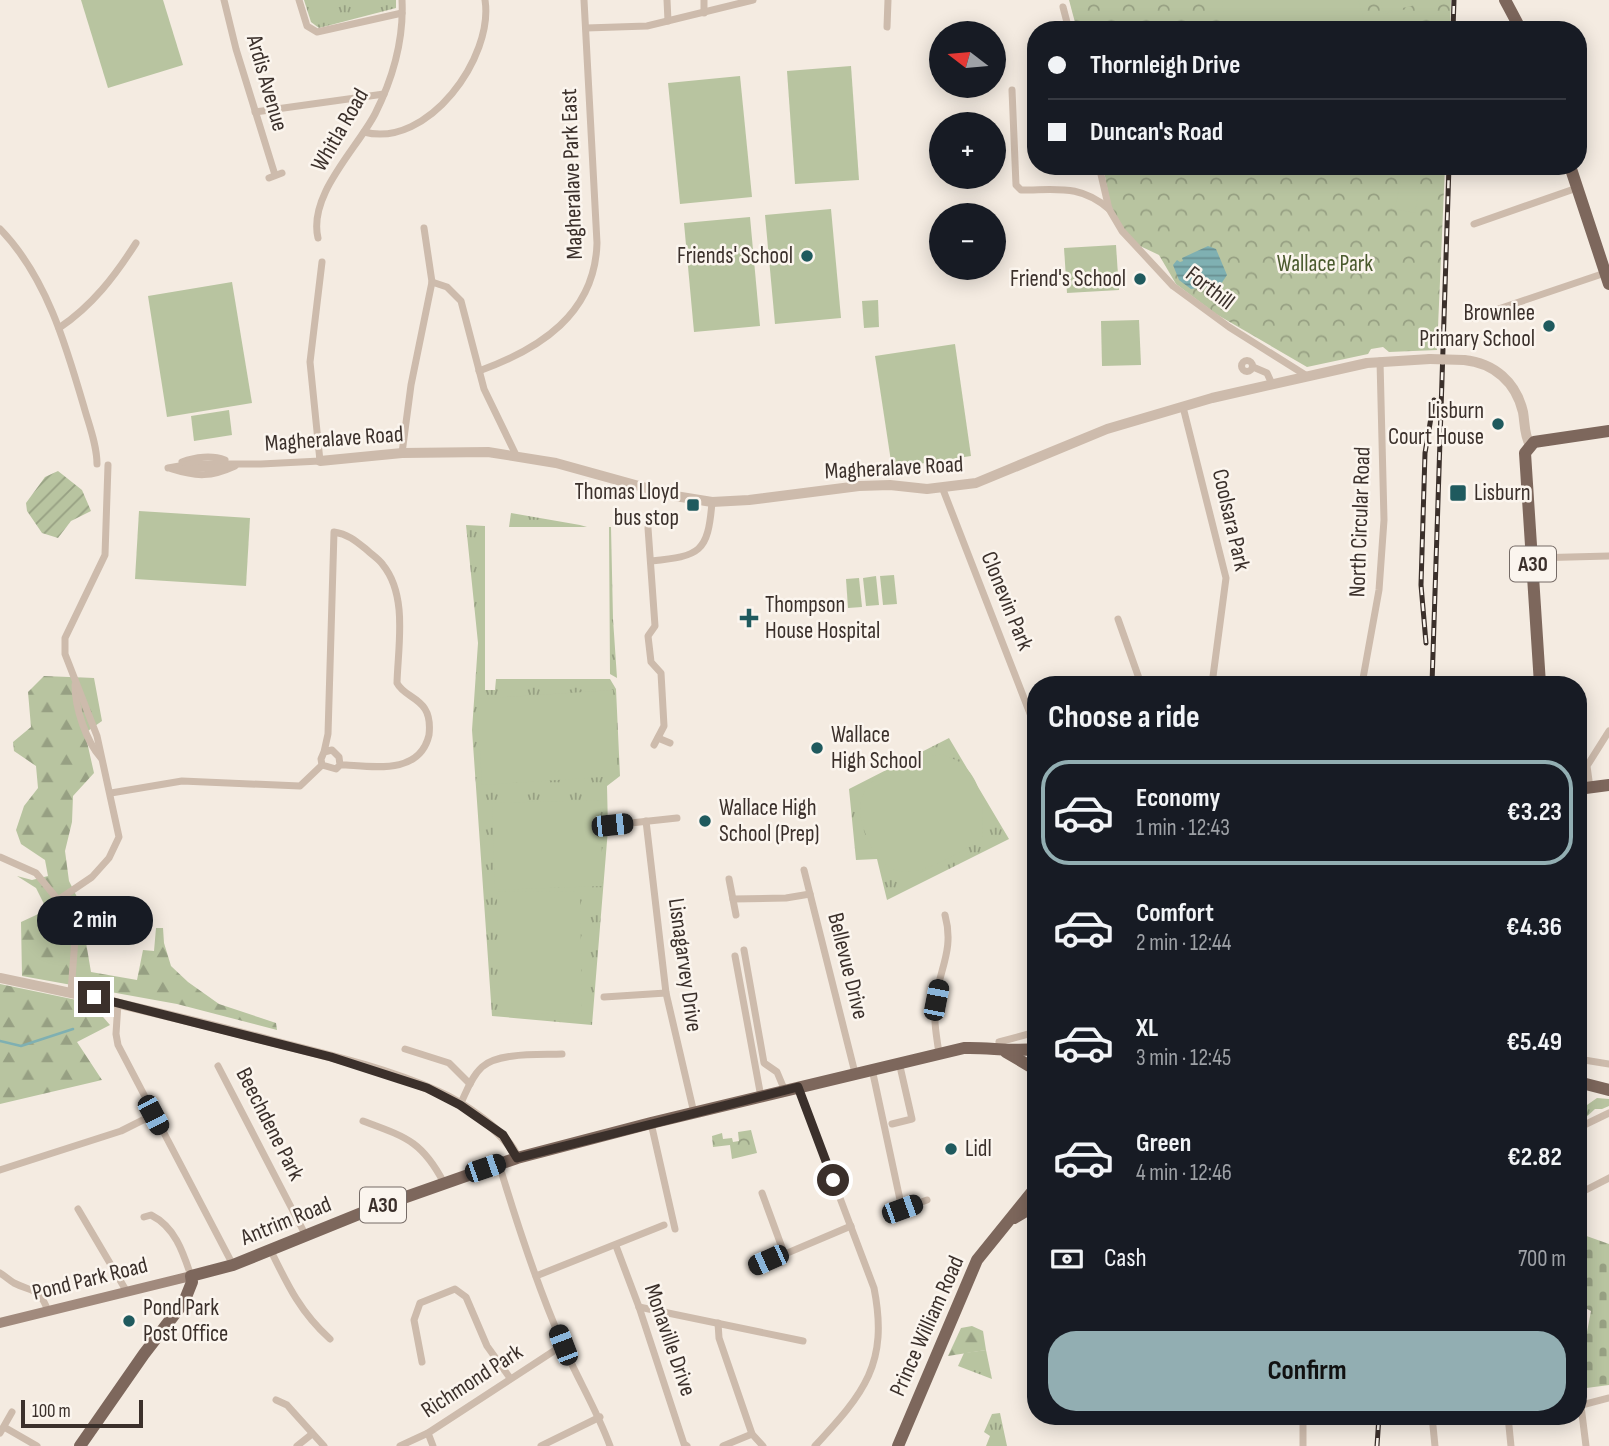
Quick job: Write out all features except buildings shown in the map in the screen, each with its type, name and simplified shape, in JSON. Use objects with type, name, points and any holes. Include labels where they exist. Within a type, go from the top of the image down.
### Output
[{"type":"main road","points":[[1505,0],[1516,21]]},
{"type":"main road","points":[[1573,175],[1607,278]]},
{"type":"main road","points":[[1530,445],[1540,441],[1609,431]]},
{"type":"main road","name":"A30","points":[[1530,445],[1525,453],[1525,461],[1539,676]]},
{"type":"main road","points":[[1587,788],[1609,785]]},
{"type":"main road","name":"Antrim Road","points":[[191,1276],[233,1265],[444,1183],[517,1158],[939,1053],[979,1047],[1027,1048]]},
{"type":"main road","name":"Antrim Road","points":[[1001,1047],[1027,1065]]},
{"type":"main road","points":[[1587,1084],[1609,1090]]},
{"type":"main road","name":"Prince William Road","points":[[898,1446],[977,1260],[1027,1198]]},
{"type":"main road","name":"Prince William Road","points":[[1002,1227],[1027,1211]]},
{"type":"main road","points":[[80,1446],[184,1301],[192,1282],[191,1276]]},
{"type":"main road","name":"Pond Park Road","points":[[0,1323],[191,1276]]},
{"type":"street","name":"Ardis Avenue","points":[[224,0],[275,175]]},
{"type":"street","points":[[299,0],[307,26],[314,32],[402,13]]},
{"type":"street","name":"Whitla Road","points":[[318,238],[316,219],[329,188],[384,94],[402,36],[402,0]]},
{"type":"street","points":[[364,132],[382,134],[408,127],[433,114],[449,99],[461,82],[485,30],[485,0]]},
{"type":"street","name":"Magheralave Park East","points":[[479,370],[527,349],[553,331],[580,304],[593,275],[597,243],[584,0]]},
{"type":"street","points":[[667,0],[668,21]]},
{"type":"street","points":[[704,0],[705,13]]},
{"type":"street","points":[[586,28],[647,26],[753,0]]},
{"type":"street","points":[[887,27],[888,0]]},
{"type":"street","points":[[1063,7],[1067,21]]},
{"type":"street","name":"Forthill","points":[[1012,90],[1016,185],[1021,190],[1074,191],[1093,196],[1108,209],[1122,231],[1173,286],[1229,327],[1307,376]]},
{"type":"street","points":[[255,112],[384,94]]},
{"type":"street","name":"Forthill","points":[[1101,175],[1108,209]]},
{"type":"street","points":[[1474,225],[1577,188]]},
{"type":"street","points":[[402,453],[411,386],[432,282],[425,228]]},
{"type":"street","points":[[0,229],[27,262],[59,328],[95,447],[97,464]]},
{"type":"street","points":[[59,328],[85,308],[112,281],[136,243]]},
{"type":"street","points":[[320,461],[310,362],[322,262]]},
{"type":"street","points":[[1472,318],[1607,278]]},
{"type":"street","points":[[432,282],[447,288],[461,301],[488,398],[516,455]]},
{"type":"street","name":"Magheralave Road","points":[[237,465],[217,457],[191,458],[169,468],[192,475],[218,474],[237,465],[462,451],[516,455],[580,469],[675,496],[712,502],[859,486],[890,485],[926,489],[976,483],[1107,429],[1272,384],[1380,361],[1430,359],[1475,361],[1495,370],[1511,385],[1520,401],[1530,445]]},
{"type":"street","name":"North Circular Road","points":[[1363,676],[1379,590],[1384,520],[1380,361]]},
{"type":"street","points":[[1253,367],[1268,373],[1272,384]]},
{"type":"street","name":"Coolsara Park","points":[[1183,407],[1226,578],[1213,676]]},
{"type":"street","points":[[58,900],[92,877],[109,858],[119,836],[97,736],[65,654],[65,638],[106,555],[108,465]]},
{"type":"street","name":"Clonevin Park","points":[[942,487],[1027,706]]},
{"type":"street","points":[[651,561],[685,557],[697,551],[704,543],[712,502]]},
{"type":"street","points":[[648,528],[655,626],[648,636],[651,662],[661,673],[664,726],[656,741],[670,743]]},
{"type":"street","points":[[334,532],[352,538],[382,564],[391,578],[397,592],[399,618],[397,683],[400,689],[423,705],[430,726],[427,743],[415,759],[387,768],[341,765],[336,769],[322,765],[321,759],[328,734],[334,532]]},
{"type":"street","points":[[1532,558],[1609,556]]},
{"type":"street","points":[[1118,619],[1138,676]]},
{"type":"street","points":[[1587,766],[1609,731]]},
{"type":"street","points":[[324,752],[328,749],[336,753],[341,765]]},
{"type":"street","points":[[111,793],[183,781],[300,786],[322,765]]},
{"type":"street","points":[[612,825],[677,818]]},
{"type":"street","name":"Lisnagarvey Drive","points":[[646,821],[666,993],[694,1113]]},
{"type":"street","points":[[0,857],[36,873],[67,911],[75,939],[71,992]]},
{"type":"street","name":"Bellevue Drive","points":[[804,870],[855,1073]]},
{"type":"street","points":[[729,878],[736,915]]},
{"type":"street","points":[[733,900],[786,898],[810,894]]},
{"type":"street","points":[[939,1053],[934,1024],[940,976],[949,946],[945,915]]},
{"type":"street","points":[[744,950],[764,1063],[777,1072],[791,1089],[851,1226],[874,1289],[879,1315],[878,1346],[871,1374],[848,1410],[815,1446]]},
{"type":"street","points":[[735,956],[761,1097]]},
{"type":"street","points":[[0,978],[118,1003],[362,1066],[427,1088],[460,1105],[503,1135],[517,1158]]},
{"type":"street","points":[[604,997],[666,993]]},
{"type":"street","points":[[118,1003],[118,1045],[233,1265]]},
{"type":"street","points":[[1001,1047],[1027,1036]]},
{"type":"street","points":[[405,1049],[449,1063],[470,1084]]},
{"type":"street","points":[[460,1105],[483,1066],[503,1057],[562,1054]]},
{"type":"street","points":[[1587,1060],[1609,1064]]},
{"type":"street","points":[[892,1124],[912,1119],[900,1062]]},
{"type":"street","name":"Beechdene Park","points":[[218,1066],[306,1236]]},
{"type":"street","points":[[872,1069],[902,1209],[927,1200]]},
{"type":"street","points":[[1587,1124],[1609,1113]]},
{"type":"street","points":[[0,1170],[121,1131],[153,1115]]},
{"type":"street","points":[[363,1121],[403,1136],[435,1163],[444,1183]]},
{"type":"street","points":[[651,1123],[675,1229]]},
{"type":"street","points":[[499,1164],[536,1276],[563,1345],[600,1417],[610,1446]]},
{"type":"street","points":[[1587,1189],[1609,1178]]},
{"type":"street","points":[[762,1193],[784,1253]]},
{"type":"street","points":[[78,1209],[127,1292]]},
{"type":"street","points":[[144,1217],[151,1215],[168,1228],[180,1246],[191,1276]]},
{"type":"street","points":[[536,1276],[664,1225]]},
{"type":"street","points":[[752,1268],[851,1226]]},
{"type":"street","name":"Monaville Drive","points":[[616,1246],[684,1444],[687,1446]]},
{"type":"street","points":[[271,1251],[294,1298],[311,1322],[330,1339]]},
{"type":"street","points":[[0,1273],[15,1283],[36,1291],[43,1297],[48,1311]]},
{"type":"street","points":[[422,1362],[414,1320],[420,1303],[455,1289],[466,1297],[487,1346],[510,1378]]},
{"type":"street","points":[[639,1307],[803,1340]]},
{"type":"street","points":[[718,1323],[719,1338],[752,1434],[763,1446]]},
{"type":"street","name":"Richmond Park","points":[[400,1446],[428,1433],[563,1345]]},
{"type":"street","points":[[1587,1404],[1609,1398]]},
{"type":"street","points":[[276,1400],[287,1405],[324,1446]]},
{"type":"street","points":[[12,1412],[2,1430],[37,1446]]},
{"type":"street","points":[[541,1446],[600,1417]]},
{"type":"street","points":[[1303,1425],[1303,1446]]},
{"type":"street","points":[[1433,1425],[1435,1446]]},
{"type":"street","points":[[1509,1425],[1511,1446]]},
{"type":"street","points":[[1583,1425],[1586,1446]]},
{"type":"street","points":[[428,1433],[433,1446]]},
{"type":"street","points":[[298,1446],[312,1434]]},
{"type":"street","points":[[723,1446],[752,1434]]},
{"type":"green space","points":[[81,0],[163,0],[183,65],[108,88]]},
{"type":"green space","points":[[304,0],[396,0],[396,8],[319,28],[311,22]]},
{"type":"green space","points":[[1069,0],[1451,0],[1450,21],[1075,21]]},
{"type":"green space","points":[[1222,0],[1358,0],[1364,21],[1224,21]]},
{"type":"green space","points":[[1381,0],[1411,0],[1412,6],[1383,12]]},
{"type":"green space","points":[[1412,8],[1415,21],[1385,21],[1383,14]]},
{"type":"green space","points":[[851,66],[859,180],[795,184],[787,71]]},
{"type":"green space","points":[[740,76],[752,197],[680,204],[668,83]]},
{"type":"green space","name":"Wallace Park","points":[[1105,175],[1445,175],[1437,350],[1389,352],[1383,347],[1371,349],[1368,354],[1307,367],[1216,314],[1176,284],[1159,255],[1140,246],[1124,230],[1111,208]]},
{"type":"green space","points":[[1401,178],[1420,181],[1415,213],[1395,209]]},
{"type":"green space","points":[[831,209],[841,318],[775,324],[765,215]]},
{"type":"green space","points":[[750,217],[760,326],[694,332],[684,223]]},
{"type":"green space","points":[[1116,245],[1119,290],[1067,293],[1064,248]]},
{"type":"green space","points":[[232,282],[252,403],[167,417],[148,296]]},
{"type":"green space","points":[[878,300],[879,327],[864,328],[862,301]]},
{"type":"green space","points":[[1139,320],[1141,365],[1102,366],[1101,321]]},
{"type":"green space","points":[[955,344],[971,456],[892,468],[875,356]]},
{"type":"green space","points":[[229,410],[232,435],[194,441],[191,416]]},
{"type":"green space","points":[[58,471],[82,490],[91,511],[71,521],[58,538],[42,533],[27,511],[26,503],[45,477]]},
{"type":"green space","points":[[139,511],[250,518],[246,586],[135,579]]},
{"type":"green space","points":[[511,513],[580,525],[587,527],[509,527]]},
{"type":"green space","points":[[466,525],[485,526],[485,690],[495,690],[496,679],[610,679],[616,689],[620,776],[607,786],[608,829],[592,1025],[492,1016],[472,730],[478,643]]},
{"type":"green space","points":[[611,527],[617,678],[610,674]]},
{"type":"green space","points":[[894,575],[897,604],[883,605],[880,576]]},
{"type":"green space","points":[[876,576],[879,605],[866,606],[863,578]]},
{"type":"green space","points":[[859,578],[862,607],[848,608],[846,579]]},
{"type":"green space","points":[[44,676],[94,678],[102,721],[85,733],[94,773],[73,796],[72,822],[65,851],[69,881],[79,901],[91,972],[137,980],[143,950],[154,951],[156,928],[163,928],[164,943],[171,966],[188,982],[219,1004],[276,1023],[277,1030],[177,1004],[22,976],[21,922],[47,910],[36,888],[17,876],[32,880],[48,876],[45,860],[21,844],[16,830],[24,806],[38,788],[36,766],[14,751],[13,742],[31,727],[28,692]]},
{"type":"green space","points":[[613,690],[618,776],[482,785],[477,699]]},
{"type":"green space","points":[[949,738],[1009,839],[887,900],[877,859],[856,860],[849,789]]},
{"type":"green space","points":[[942,754],[960,763],[975,780],[981,798],[982,838],[930,866],[908,872],[899,871],[885,863],[871,847],[860,813],[863,795],[869,786],[887,772],[909,762]]},
{"type":"green space","points":[[600,800],[603,886],[495,890],[492,803]]},
{"type":"green space","points":[[580,891],[582,1013],[499,1014],[497,892]]},
{"type":"green space","points":[[0,984],[91,1003],[110,1025],[77,1042],[102,1080],[0,1104]]},
{"type":"green space","points":[[1597,1098],[1609,1099],[1609,1106],[1595,1109],[1587,1116],[1587,1105]]},
{"type":"green space","points":[[751,1130],[757,1153],[732,1159],[730,1145],[713,1147],[712,1136],[722,1133],[723,1139],[732,1138],[733,1142],[739,1141],[738,1132]]},
{"type":"green space","points":[[1587,1236],[1609,1244],[1609,1385],[1587,1388],[1587,1332],[1591,1311],[1587,1309]]},
{"type":"green space","points":[[972,1326],[983,1331],[986,1350],[948,1356],[961,1328]]},
{"type":"green space","points":[[986,1350],[992,1379],[958,1366],[964,1353]]},
{"type":"green space","points":[[1000,1413],[1007,1446],[986,1446],[990,1436],[984,1432],[992,1414]]},
{"type":"water","points":[[1208,246],[1216,249],[1227,275],[1221,284],[1191,289],[1179,280],[1173,265],[1177,260],[1183,261],[1182,258]]},
{"type":"waterway","points":[[0,1041],[21,1046],[73,1029]]},
{"type":"railway","points":[[1453,21],[1454,0]]},
{"type":"railway","points":[[1432,676],[1449,175]]},
{"type":"railway","points":[[1426,643],[1421,585],[1425,453],[1434,400]]},
{"type":"railway","points":[[1377,1446],[1378,1425]]},
{"type":"place","name":"Friends' School","points":[[807,256]]},
{"type":"place","name":"Friend's School","points":[[1140,279]]},
{"type":"place","name":"Brownlee Primary School","points":[[1549,326]]},
{"type":"place","name":"Lisburn Court House","points":[[1498,424]]},
{"type":"place","name":"Lisburn","points":[[1458,493]]},
{"type":"place","name":"Thomas Lloyd bus stop","points":[[693,505]]},
{"type":"place","name":"Thompson House Hospital","points":[[749,618]]},
{"type":"place","name":"Wallace High School","points":[[817,748]]},
{"type":"place","name":"Wallace High School (Prep)","points":[[705,821]]},
{"type":"place","name":"Lidl","points":[[951,1149]]},
{"type":"place","name":"Pond Park Post Office","points":[[129,1321]]},
{"type":"route","points":[[94,997],[331,1057],[427,1088],[460,1105],[503,1135],[514,1149],[517,1158],[798,1087],[833,1180]]}]
